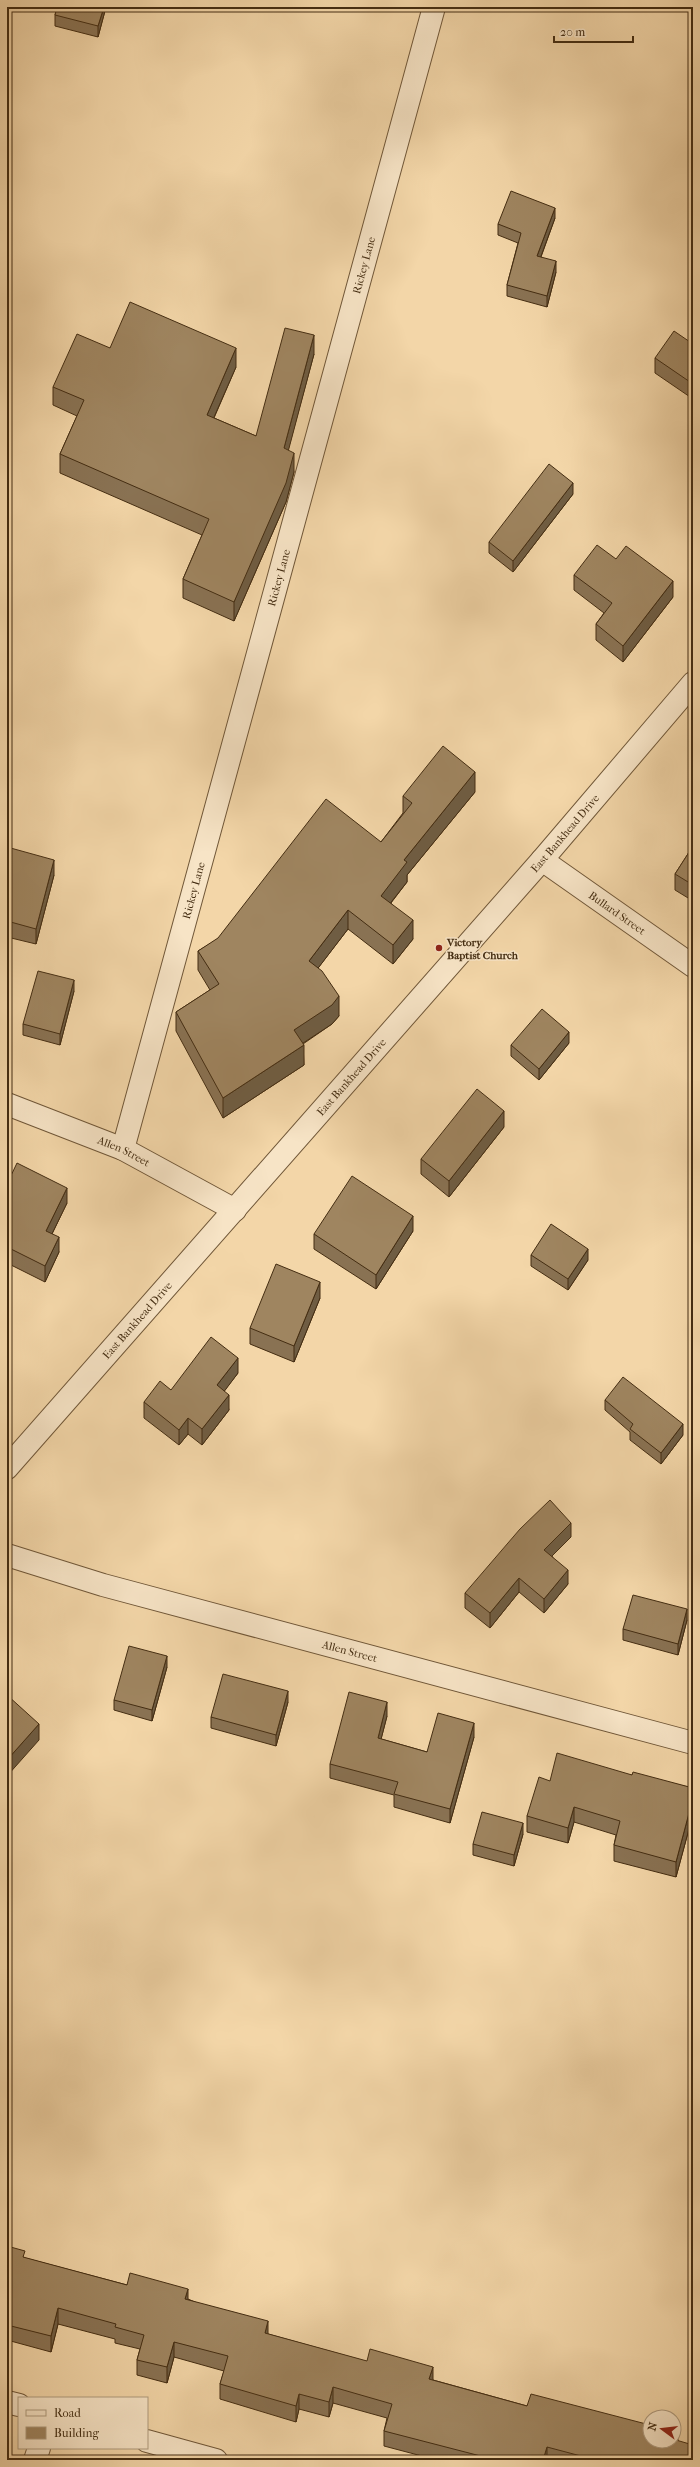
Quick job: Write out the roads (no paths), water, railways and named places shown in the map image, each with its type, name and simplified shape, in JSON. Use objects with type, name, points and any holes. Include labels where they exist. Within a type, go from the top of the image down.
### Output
[{"type":"street","name":"Rickey Lane","points":[[123,1149],[434,7]]},
{"type":"street","name":"East Bankhead Drive","points":[[7,1468],[542,860],[693,683]]},
{"type":"street","name":"Bullard Street","points":[[542,860],[693,966]]},
{"type":"street","name":"Allen Street","points":[[7,1104],[123,1149],[235,1210]]},
{"type":"street","name":"Allen Street","points":[[7,1555],[102,1585],[693,1743]]},
{"type":"street","points":[[7,2402],[18,2405]]},
{"type":"street","points":[[148,2441],[216,2460]]},
{"type":"street","points":[[35,2460],[39,2449]]},
{"type":"place","name":"Victory Baptist Church","points":[[439,948]]}]
